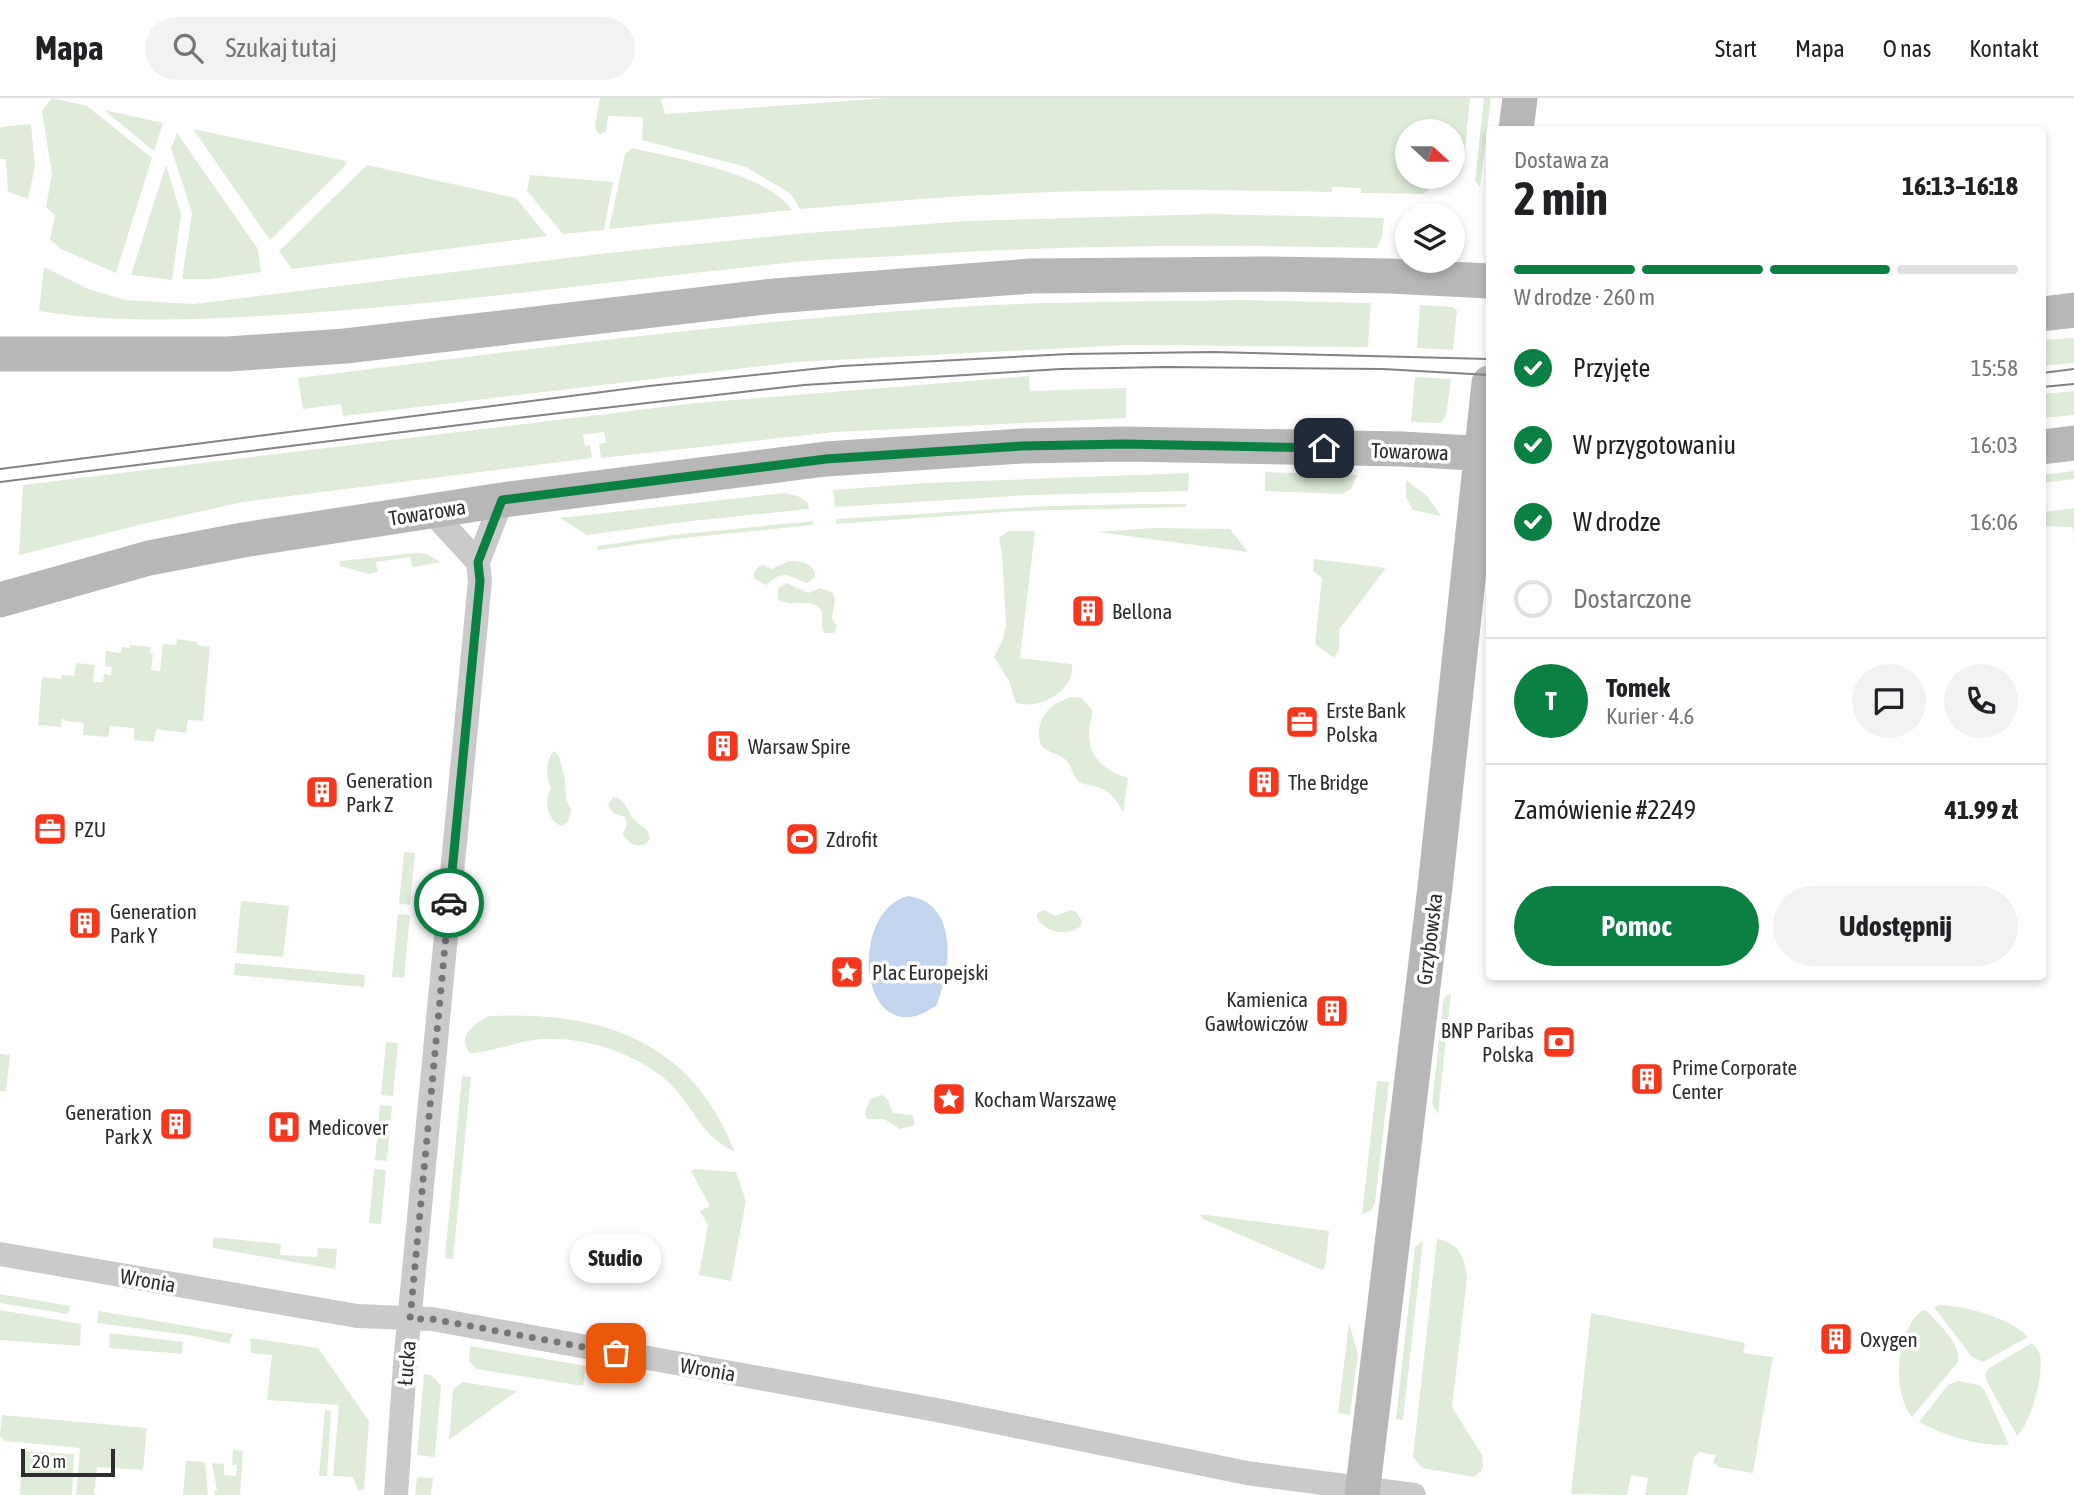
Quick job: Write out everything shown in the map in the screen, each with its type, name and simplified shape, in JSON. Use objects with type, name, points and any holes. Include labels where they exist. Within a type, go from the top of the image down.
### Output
[{"type":"main road","points":[[1516,126],[1520,98]]},
{"type":"main road","points":[[0,354],[229,354],[345,346],[774,296],[1031,276],[1264,274],[1486,281]]},
{"type":"main road","points":[[2046,314],[2074,310]]},
{"type":"main road","name":"Grzybowska","points":[[1363,1492],[1436,887],[1486,436]]},
{"type":"main road","points":[[2046,446],[2074,443]]},
{"type":"main road","name":"Towarowa","points":[[0,600],[149,558],[243,540],[502,500],[826,459],[1022,446],[1186,445],[1485,454]]},
{"type":"street","name":"Łucka","points":[[396,1495],[410,1319],[480,581],[478,562],[502,500]]},
{"type":"street","points":[[431,511],[478,562]]},
{"type":"street","name":"Wronia","points":[[0,1254],[357,1316],[432,1319],[942,1411],[1247,1472],[1363,1492],[1414,1495]]},
{"type":"green space","points":[[52,98],[87,106],[152,158],[116,273],[61,249],[50,240],[55,215],[46,207],[52,174],[42,111]]},
{"type":"green space","points":[[600,98],[670,98],[661,99],[665,114],[888,98],[1470,98],[1465,149],[1465,119],[1395,119],[1395,189],[1431,189],[1423,194],[1361,193],[1361,188],[1332,187],[1332,192],[1102,191],[965,196],[800,209],[791,194],[746,167],[642,140],[643,117],[608,116],[606,131],[601,134],[597,133],[595,126]]},
{"type":"green space","points":[[1484,98],[1491,98],[1480,187],[1475,181]]},
{"type":"green space","points":[[104,110],[163,123],[154,151]]},
{"type":"green space","points":[[31,124],[35,166],[28,199],[8,192],[6,159],[0,159],[0,127]]},
{"type":"green space","points":[[193,129],[346,161],[345,166],[270,240]]},
{"type":"green space","points":[[177,133],[258,249],[261,272],[210,279],[182,279],[192,213],[171,148]]},
{"type":"green space","points":[[632,148],[694,162],[741,177],[780,197],[792,210],[609,229],[625,154]]},
{"type":"green space","points":[[166,165],[181,214],[172,280],[131,275]]},
{"type":"green space","points":[[367,165],[516,198],[547,236],[292,269],[279,251]]},
{"type":"green space","points":[[530,175],[613,182],[604,230],[563,234],[527,191]]},
{"type":"green space","points":[[1211,214],[1384,218],[1382,236],[1377,248],[1197,246],[958,252],[792,262],[426,303],[308,313],[173,320],[106,318],[39,311],[44,267],[88,289],[125,300],[194,304],[608,253],[807,233],[968,221]]},
{"type":"green space","points":[[1242,300],[1371,303],[1368,347],[1126,345],[795,362],[343,416],[341,404],[303,409],[298,378],[645,335],[819,318],[993,305]]},
{"type":"green space","points":[[1420,305],[1453,307],[1457,311],[1453,350],[1417,348]]},
{"type":"green space","points":[[2074,338],[2074,363],[2046,366],[2046,340]]},
{"type":"green space","points":[[1029,376],[1030,391],[1126,388],[1126,418],[835,432],[601,458],[599,444],[606,443],[604,432],[583,435],[585,446],[590,445],[592,458],[243,502],[19,555],[23,485],[696,403]]},
{"type":"green space","points":[[1415,377],[1451,379],[1446,416],[1441,423],[1411,422]]},
{"type":"green space","points":[[2074,391],[2074,415],[2046,418],[2046,394]]},
{"type":"green space","points":[[2074,471],[2074,479],[2046,482],[2046,474]]},
{"type":"green space","points":[[1265,472],[1357,475],[1351,489],[1342,494],[1265,491]]},
{"type":"green space","points":[[1189,473],[1188,491],[1030,495],[835,507],[833,490],[926,483]]},
{"type":"green space","points":[[1406,480],[1427,496],[1441,516],[1413,510],[1406,497]]},
{"type":"green space","points":[[785,493],[798,496],[808,503],[809,509],[587,535],[560,518]]},
{"type":"green space","points":[[1186,504],[1186,507],[1018,511],[836,524],[836,519],[1048,506]]},
{"type":"green space","points":[[2074,508],[2074,540],[2073,527],[2046,526],[2046,512]]},
{"type":"green space","points":[[813,521],[813,525],[674,539],[598,550],[597,546],[673,535]]},
{"type":"green space","points":[[1154,528],[1230,529],[1248,552],[1097,532]]},
{"type":"green space","points":[[1008,531],[1035,531],[1020,658],[1072,664],[1068,682],[1062,690],[1036,704],[1016,703],[1009,681],[994,657],[1003,639],[1006,625],[999,538]]},
{"type":"green space","points":[[426,554],[441,562],[412,567],[410,557],[376,562],[378,572],[369,574],[340,566],[340,561]]},
{"type":"green space","points":[[1314,559],[1386,568],[1339,630],[1339,650],[1334,658],[1315,644],[1322,578],[1313,571]]},
{"type":"green space","points":[[789,561],[807,564],[815,572],[815,577],[807,583],[787,575],[778,576],[766,585],[754,579],[754,573],[759,566],[772,569]]},
{"type":"green space","points":[[787,583],[808,593],[821,588],[833,593],[835,599],[832,618],[837,626],[834,633],[824,633],[822,611],[813,604],[778,600],[778,588]]},
{"type":"green space","points":[[177,639],[210,647],[203,721],[188,720],[186,733],[156,729],[154,742],[134,740],[134,728],[110,726],[108,737],[83,735],[84,723],[65,719],[62,719],[61,727],[38,725],[42,677],[61,679],[62,675],[74,676],[76,663],[95,665],[93,682],[103,682],[104,674],[111,675],[112,667],[105,666],[106,651],[121,653],[122,647],[130,648],[130,645],[151,647],[151,670],[160,671],[163,644],[176,645]]},
{"type":"green space","points":[[1071,697],[1082,698],[1092,710],[1089,733],[1095,756],[1112,772],[1128,778],[1123,813],[1110,794],[1081,783],[1066,760],[1041,744],[1039,730],[1046,713],[1054,705]]},
{"type":"green space","points":[[554,751],[559,756],[565,779],[566,799],[571,810],[568,822],[561,826],[552,819],[547,804],[551,788],[547,774],[548,764]]},
{"type":"green space","points":[[613,797],[623,802],[634,820],[648,831],[650,839],[647,843],[640,846],[625,838],[625,817],[613,813],[608,805]]},
{"type":"green space","points":[[404,852],[415,853],[410,905],[399,904]]},
{"type":"green space","points":[[241,901],[289,906],[283,957],[236,953]]},
{"type":"green space","points":[[1044,910],[1055,916],[1071,910],[1076,912],[1082,921],[1081,926],[1069,932],[1051,930],[1037,918],[1037,913]]},
{"type":"green space","points":[[398,914],[410,915],[404,978],[392,977]]},
{"type":"green space","points":[[235,963],[365,975],[364,987],[234,975]]},
{"type":"green space","points":[[1451,993],[1438,1114],[1432,1104],[1443,1002]]},
{"type":"green space","points":[[489,1016],[569,1019],[605,1027],[638,1040],[668,1058],[694,1083],[716,1114],[735,1152],[712,1137],[665,1079],[620,1053],[585,1042],[550,1039],[470,1053],[466,1047],[466,1036],[473,1026]]},
{"type":"green space","points":[[386,1042],[398,1043],[393,1096],[381,1095]]},
{"type":"green space","points":[[0,1054],[10,1055],[6,1091],[0,1091]]},
{"type":"green space","points":[[462,1076],[471,1077],[453,1259],[445,1258]]},
{"type":"green space","points":[[1377,1081],[1389,1082],[1375,1203],[1371,1211],[1362,1214]]},
{"type":"green space","points":[[882,1095],[888,1100],[893,1113],[912,1115],[915,1123],[900,1129],[884,1119],[867,1119],[865,1112],[870,1099]]},
{"type":"green space","points":[[380,1105],[392,1106],[387,1161],[375,1160]]},
{"type":"green space","points":[[374,1169],[386,1170],[381,1224],[369,1223]]},
{"type":"green space","points":[[691,1171],[736,1172],[746,1201],[731,1281],[699,1275],[708,1225],[700,1211],[710,1206]]},
{"type":"green space","points":[[1200,1214],[1329,1231],[1325,1267],[1322,1270],[1203,1219]]},
{"type":"green space","points":[[213,1237],[281,1244],[280,1255],[317,1257],[318,1248],[337,1249],[335,1269],[213,1248]]},
{"type":"green space","points":[[1437,1239],[1451,1244],[1460,1252],[1466,1271],[1452,1407],[1482,1455],[1483,1466],[1474,1477],[1422,1468],[1413,1457]]},
{"type":"green space","points":[[1423,1241],[1403,1420],[1396,1419],[1415,1247]]},
{"type":"green space","points":[[0,1294],[70,1306],[68,1314],[0,1303]]},
{"type":"green space","points":[[1940,1305],[1987,1314],[2011,1324],[2028,1337],[1983,1362],[1972,1357],[1934,1307]]},
{"type":"green space","points":[[0,1310],[81,1324],[80,1346],[0,1340]]},
{"type":"green space","points":[[1923,1310],[1927,1311],[1953,1341],[1958,1362],[1912,1417],[1901,1392],[1899,1361],[1907,1331]]},
{"type":"green space","points":[[99,1311],[233,1334],[229,1344],[195,1336],[97,1323]]},
{"type":"green space","points":[[1591,1313],[1745,1343],[1743,1353],[1773,1357],[1753,1473],[1717,1467],[1717,1464],[1713,1463],[1716,1455],[1699,1452],[1694,1457],[1687,1495],[1645,1495],[1648,1478],[1631,1475],[1627,1495],[1571,1494]]},
{"type":"green space","points":[[1349,1323],[1358,1354],[1350,1415],[1338,1413]]},
{"type":"green space","points":[[110,1333],[183,1342],[182,1354],[109,1348]]},
{"type":"green space","points":[[250,1338],[318,1348],[369,1421],[364,1490],[358,1490],[353,1477],[333,1476],[339,1405],[267,1400],[272,1355],[251,1353]]},
{"type":"green space","points":[[2032,1343],[2041,1360],[2039,1383],[2032,1408],[2017,1436],[1985,1374],[1989,1368]]},
{"type":"green space","points":[[470,1346],[586,1366],[583,1386],[476,1369],[469,1361]]},
{"type":"green space","points":[[424,1374],[431,1375],[441,1386],[435,1457],[417,1455]]},
{"type":"green space","points":[[1958,1381],[1979,1385],[1985,1391],[2009,1445],[1963,1440],[1919,1422],[1948,1385]]},
{"type":"green space","points":[[463,1382],[517,1391],[449,1440],[453,1389]]},
{"type":"green space","points":[[325,1410],[331,1411],[327,1476],[319,1476]]},
{"type":"green space","points":[[2,1415],[147,1428],[143,1470],[97,1467],[94,1495],[76,1495],[80,1448],[5,1441],[0,1436]]},
{"type":"green space","points":[[233,1450],[243,1451],[240,1495],[215,1495],[214,1491],[217,1490],[212,1463],[224,1464],[224,1475],[236,1476],[237,1465],[232,1465]]},
{"type":"green space","points":[[22,1451],[74,1454],[72,1495],[20,1495]]},
{"type":"green space","points":[[186,1461],[205,1462],[208,1495],[183,1495]]},
{"type":"green space","points":[[417,1477],[433,1478],[431,1495],[415,1495]]},
{"type":"water","points":[[908,896],[925,901],[936,911],[944,925],[947,940],[945,975],[936,1006],[916,1016],[896,1015],[882,1005],[873,988],[869,966],[871,944],[878,923],[890,906]]},
{"type":"tram line","points":[[0,469],[649,386],[842,366],[1069,354],[1213,352],[1486,359]]},
{"type":"tram line","points":[[0,482],[804,385],[1061,369],[1165,367],[1383,369],[1486,375]]},
{"type":"tram line","points":[[2046,372],[2074,369]]},
{"type":"tram line","points":[[2046,387],[2074,384]]},
{"type":"way so far","points":[[449,903],[410,1319],[432,1319],[616,1353]]},
{"type":"place","name":"Bellona","points":[[1088,611]]},
{"type":"place","name":"Erste Bank Polska","points":[[1302,722]]},
{"type":"place","name":"Warsaw Spire","points":[[723,746]]},
{"type":"place","name":"The Bridge","points":[[1264,782]]},
{"type":"place","name":"Generation Park Z","points":[[322,792]]},
{"type":"place","name":"PZU","points":[[50,829]]},
{"type":"place","name":"Zdrofit","points":[[802,839]]},
{"type":"place","name":"Generation Park Y","points":[[85,923]]},
{"type":"place","name":"Plac Europejski","points":[[847,972]]},
{"type":"place","name":"Kamienica Gawłowiczów","points":[[1332,1011]]},
{"type":"place","name":"BNP Paribas Polska","points":[[1559,1042]]},
{"type":"place","name":"Prime Corporate Center","points":[[1647,1079]]},
{"type":"place","name":"Kocham Warszawę","points":[[949,1099]]},
{"type":"place","name":"Generation Park X","points":[[176,1124]]},
{"type":"place","name":"Medicover","points":[[284,1127]]},
{"type":"place","name":"Oxygen","points":[[1836,1339]]},
{"type":"place","name":"Studio","points":[[616,1353]]},
{"type":"route","points":[[449,903],[480,581],[478,562],[502,500],[826,459],[1022,446],[1124,444],[1324,448]]}]
